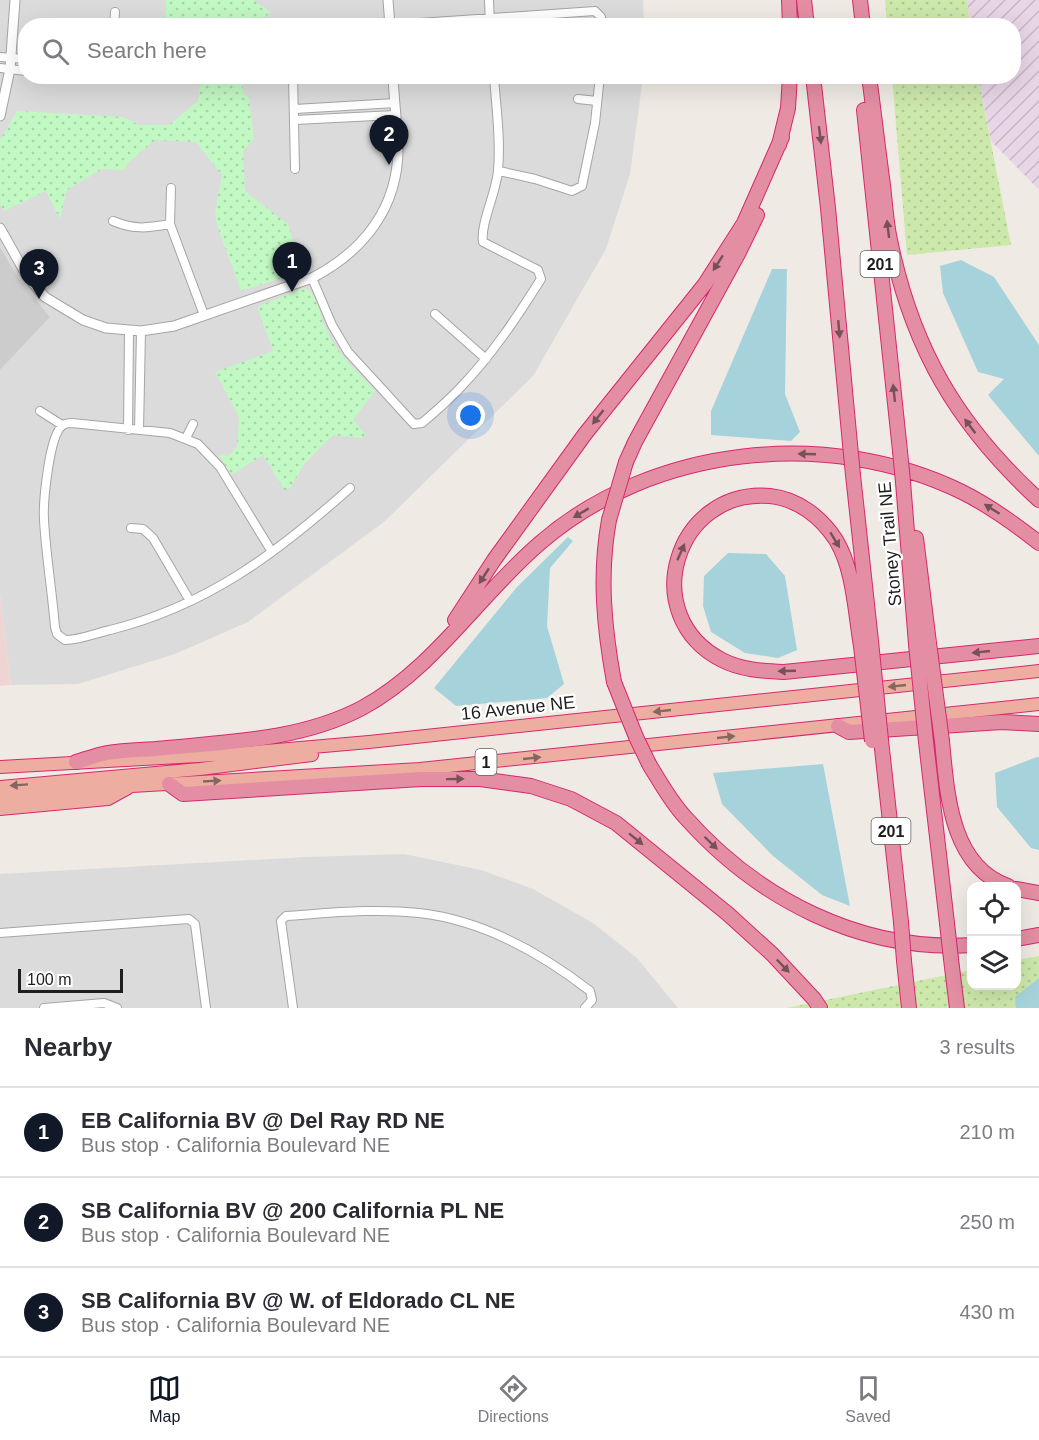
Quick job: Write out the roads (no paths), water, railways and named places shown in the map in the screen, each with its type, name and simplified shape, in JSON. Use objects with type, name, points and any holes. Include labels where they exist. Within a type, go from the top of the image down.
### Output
[{"type":"highway","points":[[789,0],[790,18]]},
{"type":"highway","points":[[804,0],[806,18]]},
{"type":"highway","points":[[853,0],[855,18]]},
{"type":"highway","points":[[860,0],[862,18]]},
{"type":"highway","points":[[790,84],[788,108],[782,137],[769,183],[753,224],[626,462],[609,520],[604,562],[603,609],[606,641],[614,681],[649,764],[684,816],[744,873],[818,918],[887,940],[931,945],[967,945]]},
{"type":"highway","name":"Stoney Trail NE","points":[[814,84],[853,475],[866,643],[898,920],[895,929],[903,945],[909,1008]]},
{"type":"highway","name":"201","points":[[862,84],[922,644],[926,742],[957,1008]]},
{"type":"highway","points":[[870,84],[890,238],[904,298],[916,331],[928,360],[967,422],[1013,476],[1039,500]]},
{"type":"highway","points":[[414,670],[443,637],[585,434],[705,284],[744,223],[782,137]]},
{"type":"highway","points":[[76,762],[108,753],[228,742],[295,733],[328,723],[362,707],[392,688],[414,670],[446,640],[520,561],[559,527],[645,479],[687,467],[743,456],[784,453],[845,457],[879,463],[916,473],[962,492],[988,506],[1039,543]]},
{"type":"highway","points":[[866,643],[842,553],[824,523],[804,507],[777,497],[746,496],[717,508],[690,532],[676,561],[674,574],[676,607],[696,640],[720,659],[732,665],[763,671],[784,672],[1039,646]]},
{"type":"highway","points":[[922,644],[942,741],[948,794],[959,837],[973,860],[998,882]]},
{"type":"highway","name":"16 Avenue NE","points":[[0,767],[233,754],[369,742],[1039,670]]},
{"type":"highway","name":"1","points":[[0,798],[132,786],[420,769],[1039,705]]},
{"type":"highway","points":[[838,726],[849,732],[1002,722],[1039,724]]},
{"type":"highway","points":[[0,787],[200,770],[317,754],[369,742]]},
{"type":"highway","points":[[169,784],[183,794],[421,779],[480,778],[531,786],[571,799],[616,823],[728,914],[772,954],[820,1008]]},
{"type":"highway","points":[[0,809],[108,799],[132,786]]},
{"type":"highway","points":[[1021,891],[1039,893]]},
{"type":"highway","points":[[1021,938],[1039,935]]},
{"type":"street","points":[[0,116],[5,69],[11,57],[15,0]]},
{"type":"street","points":[[388,0],[389,18]]},
{"type":"street","points":[[489,0],[490,18]]},
{"type":"street","points":[[522,18],[595,11],[602,18]]},
{"type":"street","points":[[115,12],[115,18]]},
{"type":"street","points":[[0,57],[18,58]]},
{"type":"street","points":[[294,84],[295,169]]},
{"type":"street","points":[[0,228],[27,276],[45,297],[83,320],[106,328],[141,331],[174,326],[312,278],[333,267],[356,249],[373,228],[384,209],[396,173],[398,147],[394,84]]},
{"type":"street","points":[[312,278],[332,325],[348,352],[414,424],[422,423],[459,390],[518,316],[541,279],[538,270],[483,242],[482,234],[492,203],[498,171],[494,84]]},
{"type":"street","points":[[498,171],[572,190],[582,186],[595,123],[599,84]]},
{"type":"street","points":[[578,99],[597,101]]},
{"type":"street","points":[[295,109],[395,103]]},
{"type":"street","points":[[296,120],[395,115]]},
{"type":"street","points":[[171,188],[170,224],[204,315]]},
{"type":"street","points":[[113,221],[129,228],[170,224]]},
{"type":"street","points":[[435,314],[486,359]]},
{"type":"street","points":[[128,430],[129,331]]},
{"type":"street","points":[[140,430],[141,331]]},
{"type":"street","points":[[40,411],[62,425],[72,423],[170,433],[198,444],[220,467],[272,552]]},
{"type":"street","points":[[186,438],[193,424]]},
{"type":"street","points":[[62,425],[54,440],[44,497],[44,520],[57,634],[61,638],[70,640],[153,617],[237,577],[303,530],[350,488]]},
{"type":"street","points":[[131,528],[143,529],[153,538],[190,601]]},
{"type":"street","points":[[293,1008],[281,921],[285,916],[384,911],[421,913],[460,921],[506,939],[535,953],[590,992],[592,1000],[585,1008]]},
{"type":"street","points":[[0,933],[189,919],[195,924],[206,1008]]},
{"type":"street","points":[[44,1008],[104,1003],[117,1008]]},
{"type":"water","points":[[961,260],[994,277],[1039,345],[1039,456],[988,395],[1004,379],[978,372],[943,293],[940,266]]},
{"type":"water","points":[[772,269],[787,269],[785,394],[800,432],[791,441],[711,435],[711,411]]},
{"type":"water","points":[[568,537],[573,541],[550,568],[547,626],[564,684],[547,698],[456,706],[434,688],[517,587]]},
{"type":"water","points":[[728,553],[766,554],[785,576],[797,650],[778,658],[745,653],[711,632],[703,606],[704,576]]},
{"type":"water","points":[[1039,757],[1039,850],[1031,848],[997,807],[995,773]]},
{"type":"water","points":[[823,764],[850,906],[822,895],[773,856],[722,804],[713,773]]},
{"type":"water","points":[[1039,978],[1039,1008],[1016,1008],[1015,997]]},
{"type":"place","name":"SB California BV @ 200 California PL NE","points":[[389,165]]},
{"type":"place","name":"EB California BV @ Del Ray RD NE","points":[[292,292]]},
{"type":"place","name":"SB California BV @ W. of Eldorado CL NE","points":[[39,299]]}]
